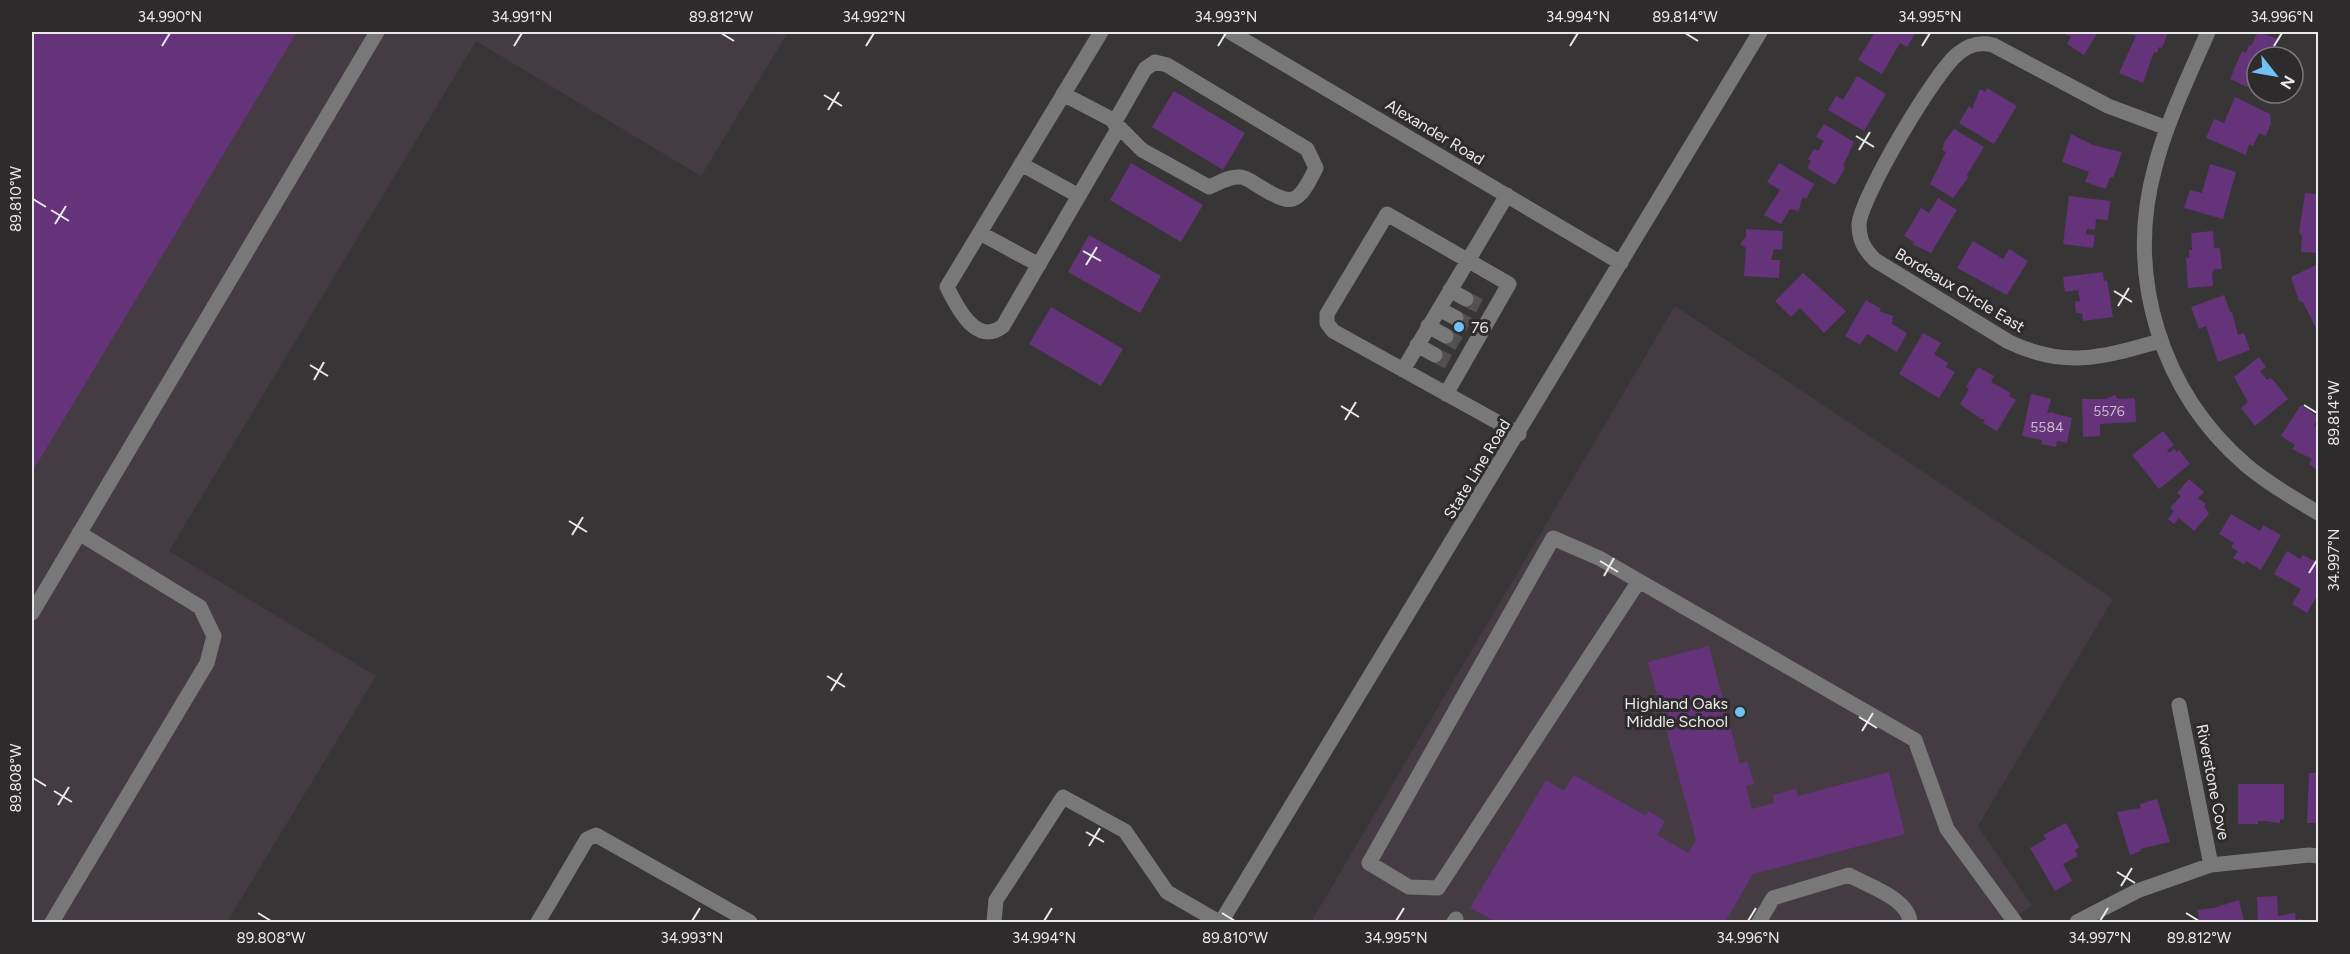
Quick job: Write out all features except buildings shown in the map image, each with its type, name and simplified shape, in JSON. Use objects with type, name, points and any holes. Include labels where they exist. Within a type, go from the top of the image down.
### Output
[{"type":"street","points":[[32,613],[378,32]]},
{"type":"street","points":[[1063,94],[1121,129],[1142,150],[1209,187],[1232,178],[1243,177],[1283,201],[1292,201],[1305,190],[1316,168],[1306,149],[1167,65],[1155,62],[1145,69],[1121,129],[1078,196],[1003,326],[993,332],[984,332],[963,318],[947,287],[1063,94],[1101,32]]},
{"type":"street","name":"Alexander Road","points":[[1230,32],[1621,263]]},
{"type":"street","name":"State Line Road","points":[[1220,922],[1519,434],[1760,32]]},
{"type":"street","points":[[2208,32],[2167,128],[2155,168],[2146,208],[2145,276],[2160,341],[2180,385],[2228,448],[2263,479],[2319,513]]},
{"type":"street","name":"Bordeaux Circle East","points":[[2160,341],[2090,359],[2050,357],[2029,352],[1875,260],[1865,250],[1859,236],[1864,204],[1936,80],[1958,53],[1976,44],[1993,45],[2108,106],[2167,128]]},
{"type":"street","points":[[1021,164],[1078,196]]},
{"type":"street","points":[[1402,370],[1507,195]]},
{"type":"street","points":[[1446,394],[1456,367],[1488,311],[1509,284],[1387,214],[1327,314],[1327,323],[1333,331],[1402,370],[1519,434]]},
{"type":"street","points":[[980,233],[1039,265]]},
{"type":"street","points":[[1450,290],[1466,299]]},
{"type":"street","points":[[1439,309],[1456,318]]},
{"type":"street","points":[[1428,326],[1446,336]]},
{"type":"street","points":[[1417,345],[1435,355]]},
{"type":"street","points":[[52,922],[207,663],[214,636],[200,607],[80,533]]},
{"type":"street","points":[[1639,581],[1438,888],[1409,887],[1369,863],[1553,538],[1599,558],[1639,581],[1915,740],[1947,829],[2015,922]]},
{"type":"street","name":"Riverstone Cove","points":[[2179,705],[2211,866]]},
{"type":"street","points":[[994,922],[996,900],[1063,797],[1125,831],[1167,892],[1220,922]]},
{"type":"street","points":[[538,922],[587,839],[596,835],[750,922]]},
{"type":"street","points":[[2077,922],[2137,891],[2211,866],[2308,855],[2319,856]]},
{"type":"street","points":[[1759,922],[1773,898],[1849,875],[1903,905],[1910,914],[1910,922]]},
{"type":"shaded area","points":[[32,32],[788,32],[701,176],[476,41],[169,551],[376,676],[227,922],[32,922]]},
{"type":"shaded area","name":"Highland Oaks Middle School","points":[[1675,306],[2113,599],[1978,826],[2032,906],[2006,922],[1311,922]]},
{"type":"tunnel","points":[[1466,299],[1484,308]]},
{"type":"tunnel","points":[[1456,318],[1474,328]]},
{"type":"tunnel","points":[[1446,336],[1463,346]]},
{"type":"tunnel","points":[[1435,355],[1453,364]]},
{"type":"place","name":"76","points":[[1459,327]]},
{"type":"place","name":"Highland Oaks Middle School","points":[[1740,712]]}]
